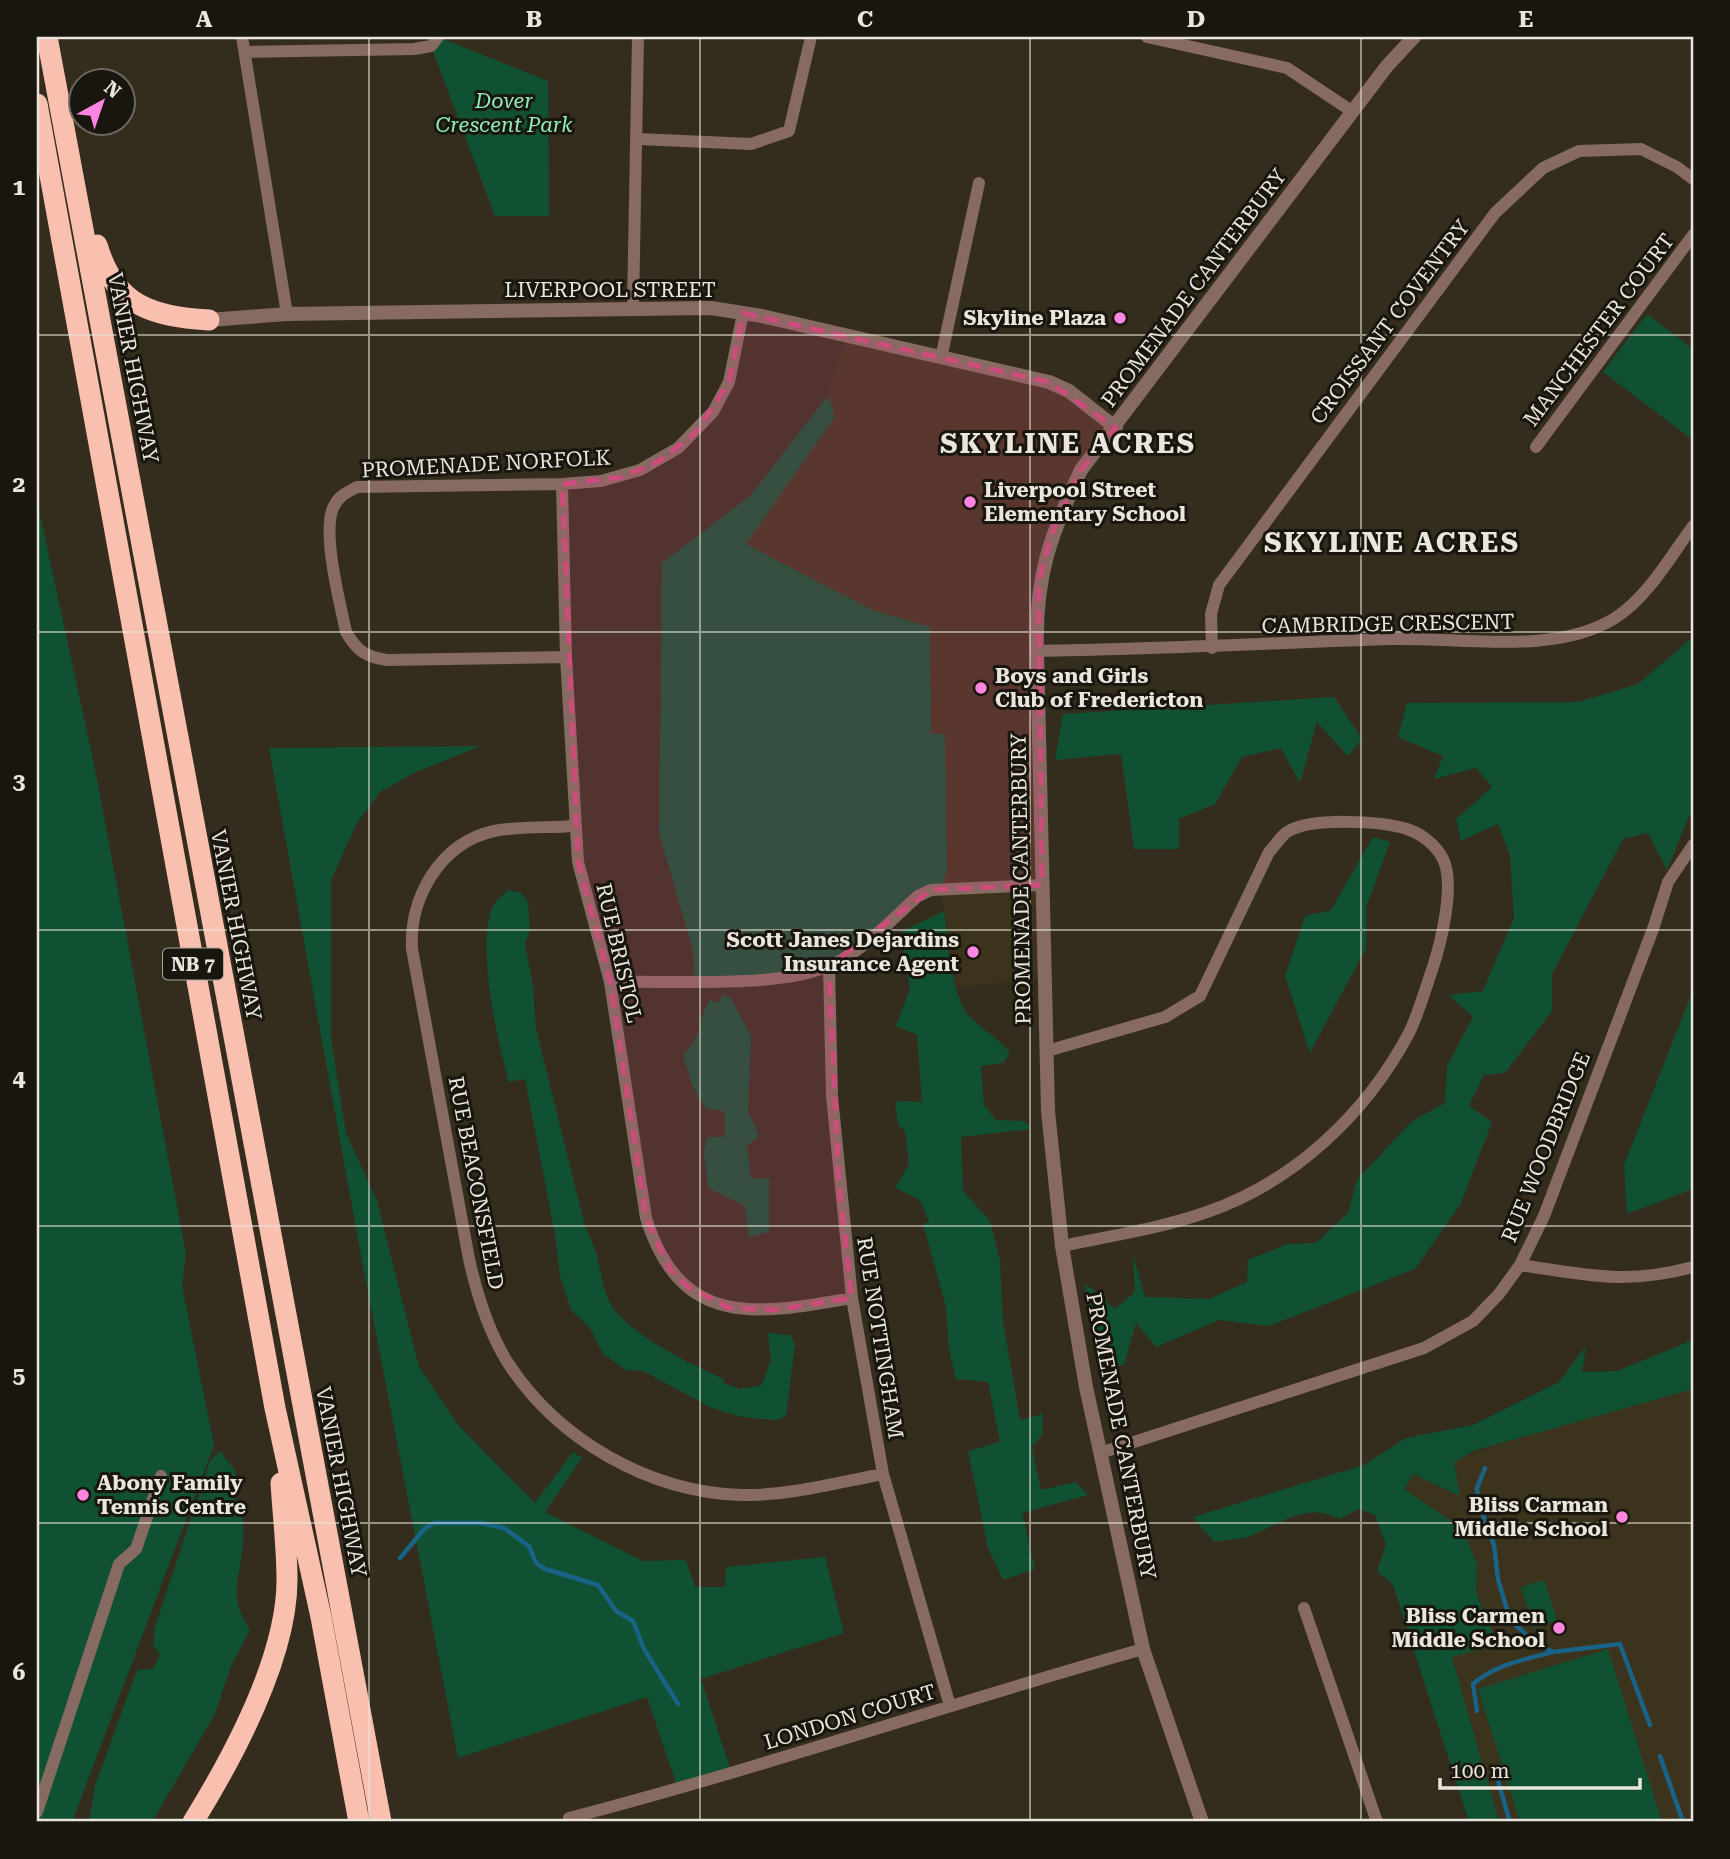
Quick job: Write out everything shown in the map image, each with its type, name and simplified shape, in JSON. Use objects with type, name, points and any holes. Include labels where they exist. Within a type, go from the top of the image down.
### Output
[{"type":"highway","name":"VANIER HIGHWAY","points":[[47,37],[381,1822]]},
{"type":"highway","name":"NB 7","points":[[37,104],[275,1408],[321,1617],[359,1822]]},
{"type":"highway","points":[[66,146],[105,273],[120,291],[158,313],[209,320]]},
{"type":"highway","points":[[193,1822],[253,1713],[277,1640],[288,1582],[275,1408]]},
{"type":"street","points":[[242,37],[287,314]]},
{"type":"street","points":[[245,52],[414,49],[430,46],[438,37]]},
{"type":"street","points":[[633,308],[639,139],[638,37]]},
{"type":"street","points":[[639,139],[751,144],[789,131],[811,37]]},
{"type":"street","points":[[1147,37],[1287,68],[1353,112]]},
{"type":"street","points":[[1210,50],[1213,37]]},
{"type":"street","name":"PROMENADE CANTERBURY","points":[[1202,1822],[1143,1649],[1100,1453],[1062,1246],[1048,1111],[1037,651],[1039,582],[1052,533],[1081,470],[1116,428],[1353,112],[1414,37]]},
{"type":"street","name":"CROISSANT COVENTRY","points":[[1212,648],[1211,614],[1219,585],[1495,213],[1543,168],[1579,151],[1641,149],[1677,167],[1693,179]]},
{"type":"street","points":[[941,358],[979,183]]},
{"type":"street","name":"MANCHESTER COURT","points":[[1536,447],[1693,236]]},
{"type":"street","name":"LIVERPOOL STREET","points":[[209,320],[287,314],[711,308],[1049,382],[1069,391],[1116,428]]},
{"type":"street","name":"PROMENADE NORFOLK","points":[[566,657],[368,658],[355,647],[346,632],[329,527],[332,509],[340,496],[357,487],[562,484],[622,477],[659,461],[695,433],[713,412],[729,382],[743,313]]},
{"type":"street","name":"RUE BRISTOL","points":[[562,484],[566,657],[578,862],[610,982],[646,1218],[659,1255],[688,1287],[729,1308],[775,1310],[852,1298]]},
{"type":"street","name":"CAMBRIDGE CRESCENT","points":[[1037,651],[1212,648],[1393,639],[1550,640],[1592,629],[1615,618],[1648,586],[1693,526]]},
{"type":"street","points":[[1046,1051],[1165,1017],[1200,996],[1269,852],[1287,832],[1329,822],[1406,829],[1427,839],[1443,859],[1448,881],[1442,928],[1434,964],[1409,1032],[1386,1070],[1336,1134],[1276,1178],[1207,1213],[1062,1246]]},
{"type":"street","name":"RUE BEACONSFIELD","points":[[574,826],[494,831],[464,844],[430,878],[416,903],[412,922],[412,949],[419,995],[469,1259],[482,1308],[498,1345],[530,1391],[586,1444],[647,1475],[683,1487],[739,1495],[772,1494],[883,1474]]},
{"type":"street","name":"RUE WOODBRIDGE","points":[[1100,1453],[1424,1348],[1474,1321],[1499,1294],[1520,1265],[1544,1216],[1653,929],[1668,882],[1693,845]]},
{"type":"street","points":[[610,982],[787,978],[829,966],[844,958],[918,896],[930,890],[1042,885]]},
{"type":"street","name":"RUE NOTTINGHAM","points":[[829,966],[832,1096],[852,1298],[883,1474],[950,1706]]},
{"type":"street","points":[[1520,1265],[1603,1278],[1642,1279],[1693,1267]]},
{"type":"street","points":[[37,1812],[119,1564],[136,1549],[161,1476]]},
{"type":"street","points":[[1304,1608],[1377,1822]]},
{"type":"street","name":"LONDON COURT","points":[[569,1818],[690,1786],[1143,1649]]},
{"type":"highlighted area","points":[[743,313],[1049,382],[1116,428],[1081,470],[1052,533],[1039,582],[1042,885],[931,890],[829,966],[839,1183],[852,1298],[775,1310],[729,1308],[688,1287],[670,1270],[646,1218],[610,982],[578,862],[562,484],[622,477],[659,461],[695,433],[729,382]]},
{"type":"shaded area","points":[[846,335],[1049,382],[1116,428],[1081,470],[1052,533],[1036,635],[1044,979],[956,987],[941,889],[947,871],[945,734],[931,734],[929,627],[872,610],[746,544],[750,496],[827,397]]},
{"type":"shaded area","name":"Bliss Carmen Middle School","points":[[1693,1378],[1693,1822],[1489,1822],[1398,1479]]},
{"type":"green space","name":"Dover Crescent Park","points":[[438,37],[548,81],[549,216],[495,216],[431,46]]},
{"type":"green space","points":[[1647,314],[1693,349],[1693,440],[1603,372]]},
{"type":"green space","points":[[827,397],[833,407],[834,418],[746,544],[872,610],[930,627],[931,734],[945,734],[947,871],[941,889],[931,890],[829,966],[695,984],[693,950],[659,833],[662,563],[750,496]]},
{"type":"green space","points":[[37,501],[95,769],[186,1254],[182,1286],[214,1445],[72,1822],[37,1822]]},
{"type":"green space","points":[[1693,637],[1693,815],[1689,816],[1667,870],[1648,833],[1623,839],[1552,974],[1552,1011],[1505,1073],[1484,1075],[1469,1106],[1492,1122],[1460,1205],[1415,1269],[1269,1326],[1219,1320],[1156,1347],[1136,1323],[1124,1365],[1100,1370],[1085,1283],[1115,1309],[1135,1292],[1133,1254],[1145,1297],[1209,1299],[1247,1282],[1248,1260],[1287,1244],[1316,1243],[1348,1213],[1357,1180],[1411,1122],[1445,1103],[1447,1066],[1473,1017],[1449,995],[1483,991],[1514,918],[1510,856],[1498,824],[1461,841],[1456,819],[1492,787],[1476,768],[1434,779],[1443,756],[1398,737],[1407,703],[1578,702],[1638,684]]},
{"type":"green space","points":[[1334,697],[1362,739],[1348,756],[1317,722],[1300,783],[1281,748],[1242,757],[1215,804],[1179,819],[1179,849],[1134,849],[1121,754],[1055,760],[1063,714]]},
{"type":"green space","points":[[481,746],[416,772],[380,792],[357,823],[331,880],[331,1039],[346,1133],[377,1201],[419,1367],[459,1426],[535,1503],[573,1452],[582,1458],[545,1512],[643,1561],[686,1560],[695,1587],[725,1587],[726,1567],[825,1557],[844,1633],[701,1679],[732,1774],[678,1789],[647,1697],[458,1758],[359,1245],[269,748]]},
{"type":"green space","points":[[1373,837],[1390,842],[1366,908],[1366,948],[1310,1053],[1285,976],[1305,916],[1331,910]]},
{"type":"green space","points":[[508,890],[521,893],[528,902],[530,930],[525,944],[533,986],[536,1029],[586,1230],[594,1247],[609,1301],[628,1324],[643,1335],[678,1357],[724,1379],[723,1383],[740,1389],[762,1385],[771,1359],[768,1333],[790,1335],[795,1344],[786,1416],[777,1420],[742,1417],[712,1408],[643,1371],[626,1370],[603,1354],[590,1328],[571,1310],[560,1276],[555,1234],[525,1079],[509,1082],[490,993],[487,968],[488,923],[494,904]]},
{"type":"green space","points":[[944,911],[951,966],[963,1007],[974,1021],[1010,1053],[1003,1063],[981,1066],[984,1105],[996,1120],[1025,1121],[1031,1129],[961,1137],[963,1191],[990,1221],[1000,1261],[1003,1321],[1020,1420],[1043,1414],[1042,1435],[1032,1447],[1041,1490],[1076,1482],[1088,1495],[1022,1513],[1035,1569],[1003,1580],[988,1548],[968,1451],[1000,1442],[988,1382],[956,1379],[949,1349],[946,1307],[923,1224],[929,1222],[920,1200],[895,1188],[909,1164],[905,1131],[898,1125],[895,1101],[922,1102],[917,1035],[896,1026],[910,989],[901,932]]},
{"type":"green space","points":[[1693,990],[1693,1189],[1627,1214],[1624,1165]]},
{"type":"green space","points":[[723,995],[731,998],[751,1036],[748,1111],[759,1136],[747,1146],[751,1179],[769,1178],[769,1232],[749,1237],[745,1206],[708,1188],[704,1152],[707,1138],[725,1136],[724,1111],[706,1109],[692,1085],[683,1055],[698,1034],[710,1000],[718,1003]]},
{"type":"green space","points":[[1693,1340],[1693,1389],[1473,1451],[1454,1463],[1460,1496],[1413,1474],[1404,1489],[1451,1521],[1467,1539],[1477,1565],[1476,1593],[1496,1640],[1485,1648],[1452,1657],[1499,1822],[1469,1822],[1393,1585],[1377,1571],[1386,1544],[1375,1515],[1359,1509],[1340,1519],[1327,1514],[1303,1514],[1247,1537],[1214,1542],[1193,1517],[1364,1465],[1406,1438],[1473,1425],[1559,1382],[1586,1346],[1582,1372],[1617,1371]]},
{"type":"green space","points":[[220,1451],[236,1472],[232,1497],[241,1503],[243,1532],[237,1596],[238,1606],[250,1630],[231,1666],[215,1714],[152,1822],[89,1822],[95,1786],[137,1670],[153,1669],[160,1655],[153,1645],[155,1627],[210,1461]]},
{"type":"green space","points":[[1544,1580],[1557,1620],[1534,1628],[1521,1587]]},
{"type":"green space","points":[[1608,1649],[1662,1822],[1520,1822],[1478,1689]]},
{"type":"waterway","points":[[1485,1468],[1477,1488],[1478,1501],[1494,1545],[1498,1579],[1510,1620],[1538,1645],[1553,1652],[1620,1644],[1650,1725]]},
{"type":"waterway","points":[[400,1558],[425,1528],[434,1523],[481,1523],[504,1528],[529,1546],[536,1563],[545,1569],[598,1585],[616,1611],[633,1621],[644,1649],[678,1704]]},
{"type":"waterway","points":[[1477,1711],[1473,1684],[1481,1677],[1511,1664],[1553,1652]]},
{"type":"waterway","points":[[1660,1756],[1683,1822]]},
{"type":"waterway","points":[[1497,1777],[1510,1822]]},
{"type":"place","name":"Skyline Plaza","points":[[1120,318]]},
{"type":"place","name":"Liverpool Street Elementary School","points":[[970,502]]},
{"type":"place","name":"Boys and Girls Club of Fredericton","points":[[981,688]]},
{"type":"place","name":"Scott Janes Dejardins Insurance Agent","points":[[973,952]]},
{"type":"place","name":"Abony Family Tennis Centre","points":[[83,1495]]},
{"type":"place","name":"Bliss Carman Middle School","points":[[1622,1517]]},
{"type":"place","name":"Bliss Carmen Middle School","points":[[1559,1628]]},
{"type":"district","name":"SKYLINE ACRES","points":[[1068,443]]},
{"type":"district","name":"SKYLINE ACRES","points":[[1392,542]]}]
